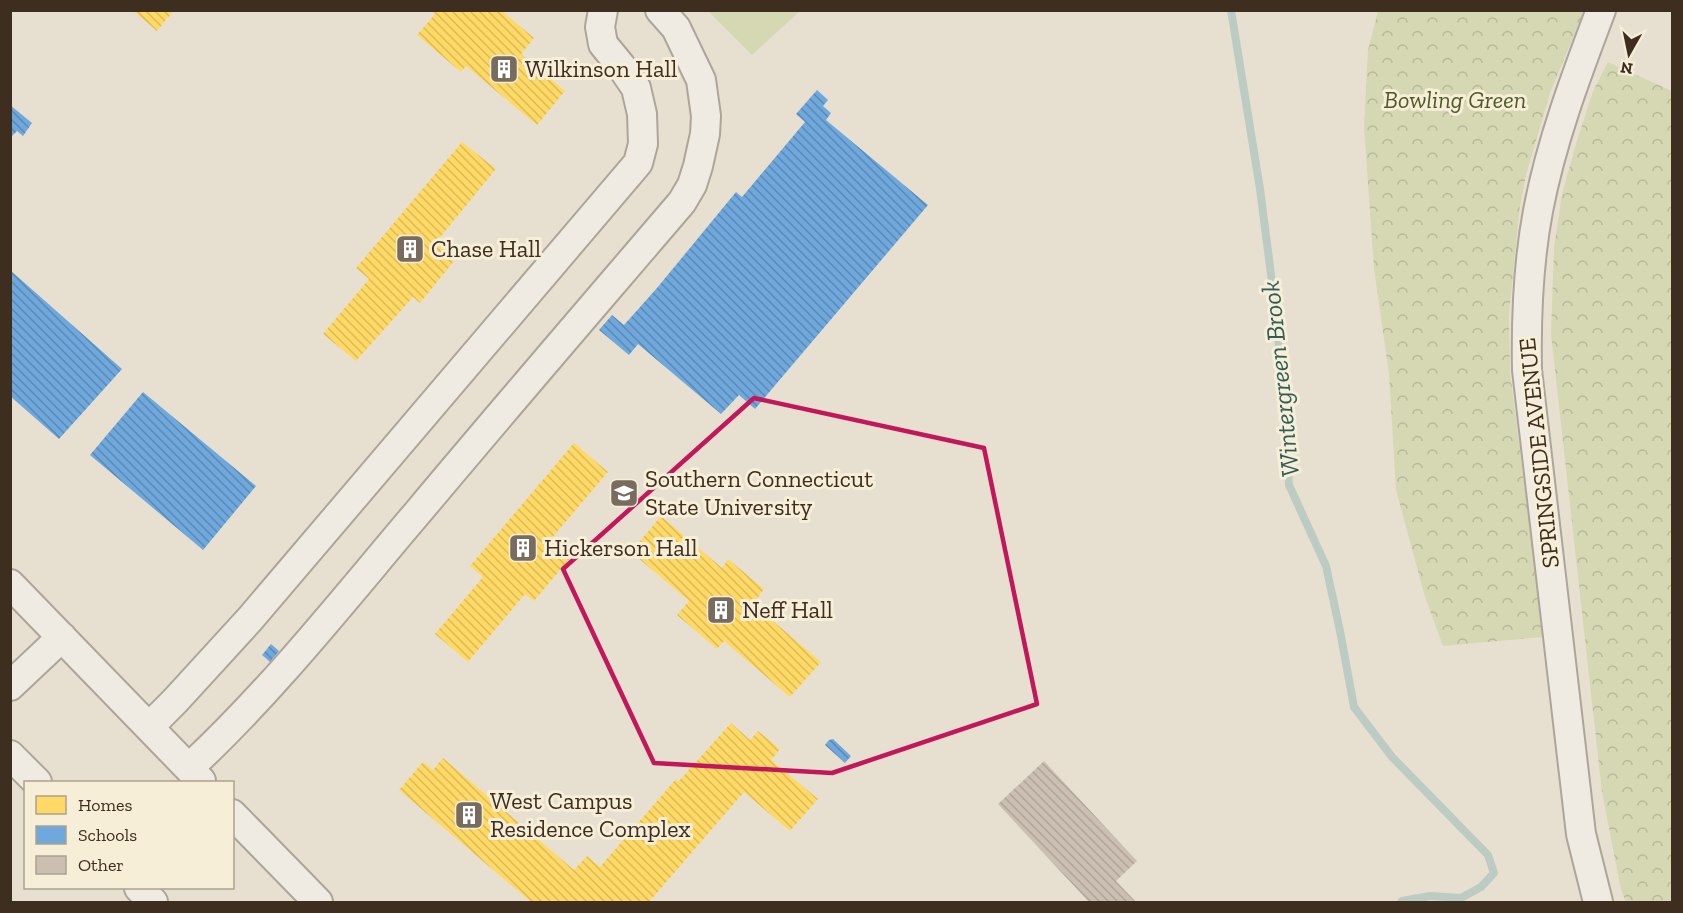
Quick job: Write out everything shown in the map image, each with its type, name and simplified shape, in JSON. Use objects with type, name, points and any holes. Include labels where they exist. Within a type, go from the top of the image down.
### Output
[{"type":"street","points":[[149,727],[250,619],[638,163],[643,144],[642,114],[636,88],[603,44],[600,27],[603,10]]},
{"type":"street","points":[[10,584],[196,775],[216,743],[314,637],[682,202],[692,185],[698,166],[706,117],[701,80],[676,28],[660,10]]},
{"type":"street","name":"SPRINGSIDE AVENUE","points":[[1598,903],[1581,834],[1527,370],[1526,313],[1533,242],[1545,178],[1569,97],[1600,10]]},
{"type":"street","points":[[10,686],[62,637]]},
{"type":"street","points":[[10,755],[35,781]]},
{"type":"street","points":[[234,816],[301,897]]},
{"type":"street","points":[[140,889],[153,903]]},
{"type":"highlighted area","points":[[754,398],[984,448],[1037,704],[832,773],[654,763],[563,569]]},
{"type":"green space","points":[[708,11],[800,11],[752,55]]},
{"type":"green space","name":"Bowling Green","points":[[1378,11],[1584,11],[1550,93],[1526,175],[1520,206],[1509,314],[1510,372],[1544,637],[1443,646],[1425,597],[1396,490],[1389,374],[1374,269],[1364,126],[1368,50]]},
{"type":"green space","points":[[1608,62],[1672,91],[1672,902],[1626,902],[1621,890],[1602,792],[1551,334],[1554,247],[1562,194],[1593,91]]},
{"type":"building: Homes","points":[[132,10],[174,10],[157,31]]},
{"type":"building: Homes","name":"Wilkinson Hall","points":[[431,10],[501,10],[534,38],[521,54],[565,91],[537,125],[466,66],[461,72],[417,35],[435,14]]},
{"type":"building: Homes","name":"Chase Hall","points":[[462,142],[496,169],[437,241],[458,256],[420,303],[413,297],[356,361],[323,334],[369,279],[356,268]]},
{"type":"building: Homes","name":"Hickerson Hall","points":[[574,443],[608,472],[551,539],[571,557],[534,601],[525,594],[468,662],[435,634],[483,577],[470,566]]},
{"type":"building: Homes","name":"Neff Hall","points":[[661,516],[722,568],[728,559],[764,589],[753,604],[821,662],[790,697],[724,641],[717,649],[677,615],[689,601],[631,552]]},
{"type":"building: Homes","name":"West Campus Residence Complex","points":[[731,723],[750,740],[758,731],[780,749],[771,760],[818,799],[790,831],[744,792],[649,902],[531,902],[399,790],[423,762],[433,770],[443,758],[574,870],[587,856],[600,867],[676,779],[678,782]]},
{"type":"building: Schools","points":[[817,90],[828,100],[823,106],[831,113],[826,120],[928,205],[755,409],[739,395],[721,414],[638,344],[629,355],[599,330],[612,315],[624,325],[736,192],[742,197],[805,122],[796,114]]},
{"type":"building: Schools","points":[[10,105],[32,123],[23,136],[17,131],[10,138]]},
{"type":"building: Schools","points":[[10,270],[122,369],[59,439],[10,396]]},
{"type":"building: Schools","points":[[143,392],[256,486],[203,550],[90,455]]},
{"type":"building: Schools","points":[[271,644],[279,651],[270,662],[262,655]]},
{"type":"building: Schools","points":[[833,739],[851,756],[845,763],[825,745]]},
{"type":"building: Other","points":[[1044,761],[1137,861],[1116,881],[1136,902],[1089,902],[998,804]]},
{"type":"waterway","name":"Wintergreen Brook","points":[[1231,10],[1260,189],[1277,321],[1289,485],[1326,566],[1354,707],[1392,757],[1488,855],[1494,873],[1481,887],[1461,898],[1430,896],[1401,902]]},
{"type":"place","name":"Wilkinson Hall","points":[[504,69]]},
{"type":"place","name":"Chase Hall","points":[[410,249]]},
{"type":"place","name":"Southern Connecticut State University","points":[[624,493]]},
{"type":"place","name":"Hickerson Hall","points":[[523,548]]},
{"type":"place","name":"Neff Hall","points":[[721,610]]},
{"type":"place","name":"West Campus Residence Complex","points":[[469,815]]}]
